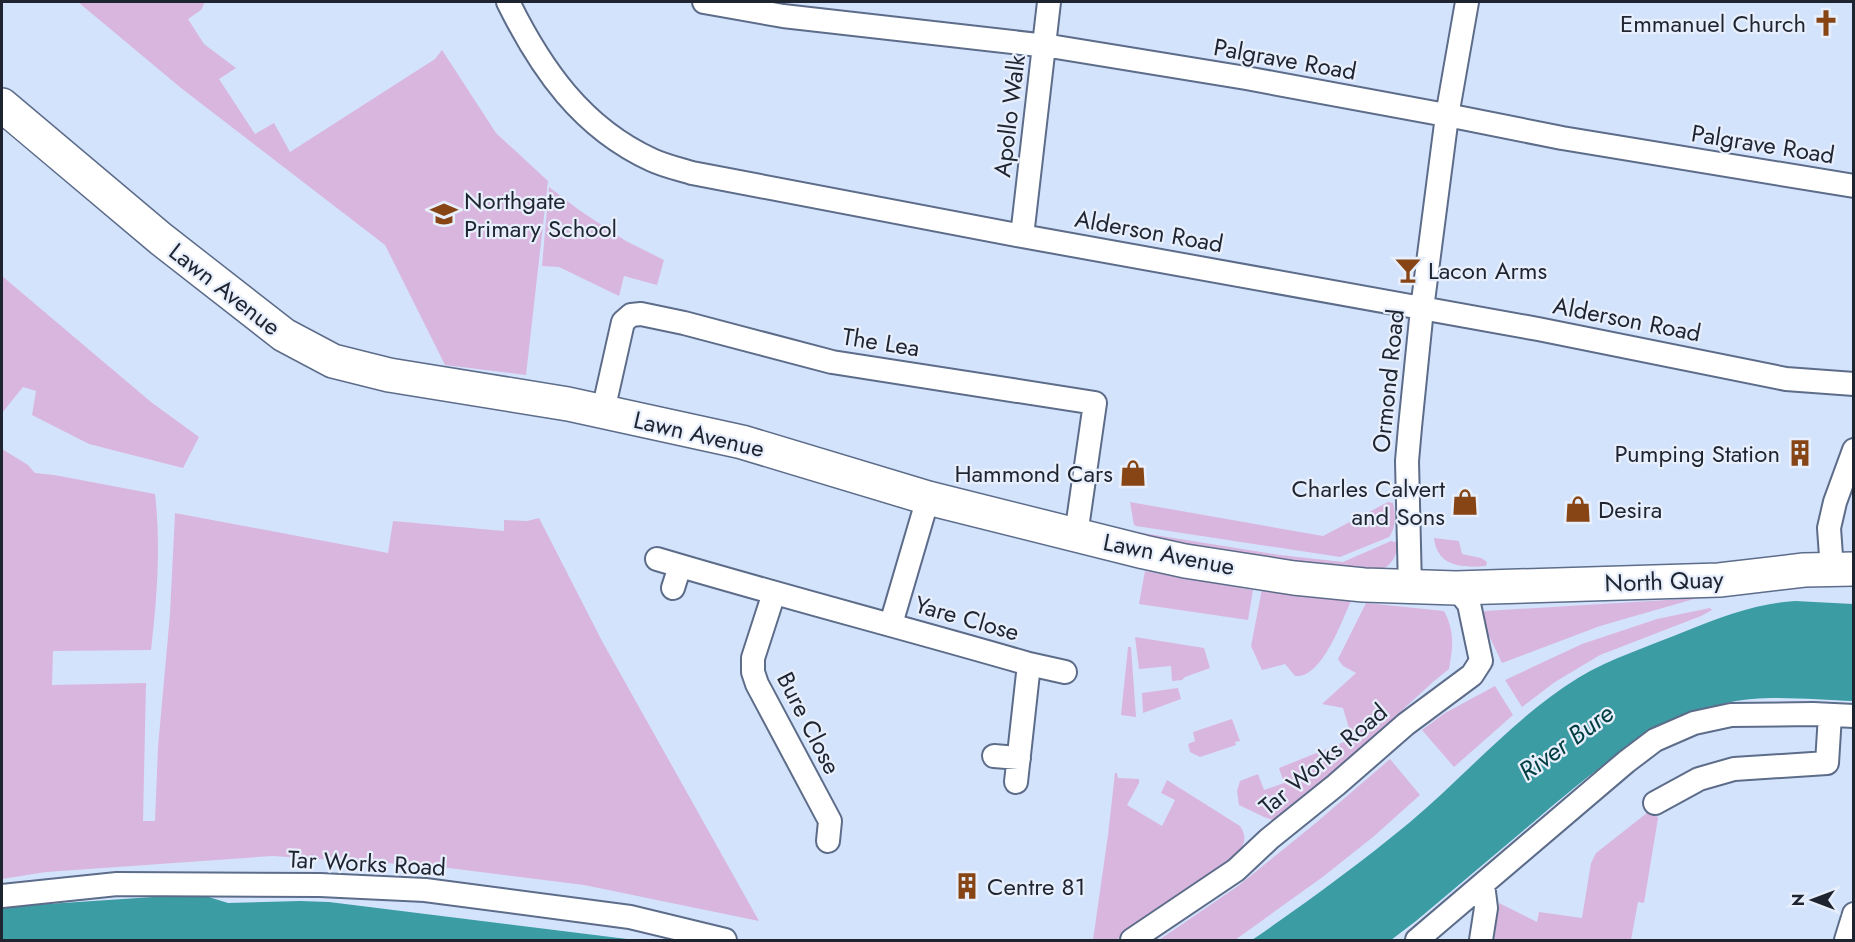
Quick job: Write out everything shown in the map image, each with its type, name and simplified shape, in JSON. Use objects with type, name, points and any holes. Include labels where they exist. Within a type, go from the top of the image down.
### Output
[{"type":"main road","name":"Lawn Avenue","points":[[2,105],[187,260],[285,335],[333,361],[389,375],[568,404],[742,442],[928,498],[1185,561],[1294,578],[1410,588],[1465,588]]},
{"type":"main road","name":"North Quay","points":[[1465,588],[1719,580],[1804,570],[1843,569]]},
{"type":"street","name":"Alderson Road","points":[[508,2],[545,67],[581,112],[615,140],[653,161],[692,173],[1022,236],[1538,329],[1786,379],[1854,384]]},
{"type":"street","name":"Palgrave Road","points":[[704,2],[783,16],[1044,46],[1246,78],[1562,138],[1854,186]]},
{"type":"street","name":"Apollo Walk","points":[[1022,236],[1049,2]]},
{"type":"street","name":"Ormond Road","points":[[1410,588],[1407,462],[1422,309],[1447,116],[1467,2]]},
{"type":"street","name":"The Lea","points":[[603,411],[623,322],[631,315],[641,314],[832,362],[1095,403],[1076,535]]},
{"type":"street","points":[[1843,569],[1830,528],[1836,502],[1854,450]]},
{"type":"street","points":[[657,559],[891,624],[928,498]]},
{"type":"street","points":[[673,588],[680,566]]},
{"type":"street","name":"Tar Works Road","points":[[1132,940],[1236,870],[1269,839],[1406,724],[1472,675],[1481,661],[1465,588]]},
{"type":"street","name":"Bure Close","points":[[774,593],[753,658],[753,672],[757,684],[830,821],[828,841]]},
{"type":"street","name":"Yare Close","points":[[891,624],[1029,664],[1065,672]]},
{"type":"street","name":"Yare Close","points":[[1016,782],[1029,664]]},
{"type":"street","points":[[1417,940],[1626,762],[1655,740],[1694,723],[1731,715],[1854,716]]},
{"type":"street","points":[[1654,803],[1699,779],[1734,769],[1827,763],[1830,715]]},
{"type":"street","points":[[994,756],[1019,758]]},
{"type":"street","name":"Tar Works Road","points":[[2,896],[117,884],[320,885],[425,890],[630,917],[725,940]]},
{"type":"street","points":[[1481,940],[1486,908],[1483,884]]},
{"type":"street","points":[[1846,940],[1854,914]]},
{"type":"shaded area","name":"Northgate Primary School","points":[[78,2],[205,2],[201,10],[188,19],[204,44],[236,68],[219,79],[255,134],[274,123],[290,152],[435,59],[442,50],[496,133],[548,181],[526,375],[445,365],[385,245],[181,88]]},
{"type":"shaded area","points":[[549,187],[626,241],[664,260],[657,285],[624,276],[619,296],[559,267],[542,266]]},
{"type":"shaded area","points":[[2,276],[151,402],[199,437],[183,468],[89,444],[32,415],[36,391],[23,387],[2,413]]},
{"type":"shaded area","points":[[2,449],[28,465],[35,473],[155,494],[158,533],[157,572],[151,650],[53,651],[52,685],[146,683],[143,821],[155,821],[158,747],[170,614],[175,513],[388,553],[393,521],[504,531],[504,520],[527,521],[539,518],[602,641],[759,921],[584,885],[433,866],[272,856],[46,872],[2,879]]},
{"type":"shaded area","points":[[1130,502],[1323,536],[1388,502],[1393,503],[1395,521],[1389,537],[1340,557],[1136,526]]},
{"type":"shaded area","points":[[1097,524],[1280,555],[1343,562],[1391,541],[1399,543],[1391,562],[1385,568],[1374,572],[1188,548]]},
{"type":"shaded area","points":[[1434,538],[1459,541],[1462,554],[1481,558],[1487,562],[1486,566],[1469,567],[1452,564],[1440,555]]},
{"type":"shaded area","points":[[1145,571],[1253,590],[1248,620],[1139,604]]},
{"type":"shaded area","points":[[1262,589],[1351,601],[1330,647],[1314,668],[1305,674],[1295,676],[1285,664],[1262,670],[1251,646]]},
{"type":"shaded area","points":[[1699,594],[1701,597],[1600,626],[1502,663],[1481,619],[1485,611],[1683,599]]},
{"type":"shaded area","points":[[1366,603],[1444,611],[1452,639],[1449,669],[1337,770],[1276,821],[1239,805],[1237,791],[1240,781],[1258,774],[1264,790],[1284,783],[1279,768],[1344,742],[1341,732],[1349,728],[1343,708],[1322,704],[1356,673],[1343,666],[1338,659]]},
{"type":"shaded area","points":[[1710,608],[1712,610],[1701,616],[1600,655],[1555,682],[1522,707],[1505,680],[1582,644],[1657,619]]},
{"type":"shaded area","points":[[1135,637],[1204,648],[1210,668],[1182,680],[1172,681],[1171,666],[1139,669]]},
{"type":"shaded area","points":[[1128,647],[1131,647],[1136,717],[1121,715]]},
{"type":"shaded area","points":[[1495,686],[1513,715],[1454,767],[1422,730],[1445,713]]},
{"type":"shaded area","points":[[1178,688],[1181,699],[1143,713],[1142,693]]},
{"type":"shaded area","points":[[1232,719],[1240,741],[1235,742],[1236,745],[1200,757],[1190,752],[1188,744],[1195,741],[1193,732]]},
{"type":"shaded area","points":[[1390,759],[1420,795],[1324,876],[1235,940],[1159,940],[1238,886]]},
{"type":"shaded area","points":[[1115,773],[1118,778],[1139,779],[1127,805],[1162,826],[1175,800],[1161,793],[1167,780],[1240,826],[1244,839],[1242,847],[1233,859],[1116,940],[1093,940],[1108,835]]},
{"type":"shaded area","points":[[1652,809],[1658,818],[1644,903],[1638,902],[1631,940],[1494,940],[1499,903],[1537,922],[1539,912],[1582,918],[1591,863],[1596,853]]},
{"type":"water","name":"River Bure","points":[[1795,601],[1853,604],[1853,701],[1759,698],[1731,702],[1673,722],[1620,753],[1595,771],[1391,940],[1252,940],[1390,839],[1533,710],[1578,678],[1617,658],[1726,616],[1753,608]]},
{"type":"water","points":[[199,894],[228,903],[329,902],[635,940],[2,940],[2,907]]},
{"type":"place","name":"Emmanuel Church","points":[[1826,23]]},
{"type":"place","name":"Northgate Primary School","points":[[444,214]]},
{"type":"place","name":"Lacon Arms","points":[[1408,270]]},
{"type":"place","name":"Pumping Station","points":[[1800,453]]},
{"type":"place","name":"Hammond Cars","points":[[1133,473]]},
{"type":"place","name":"Charles Calvert and Sons","points":[[1465,502]]},
{"type":"place","name":"Desira","points":[[1578,509]]},
{"type":"place","name":"Centre 81","points":[[967,886]]}]
